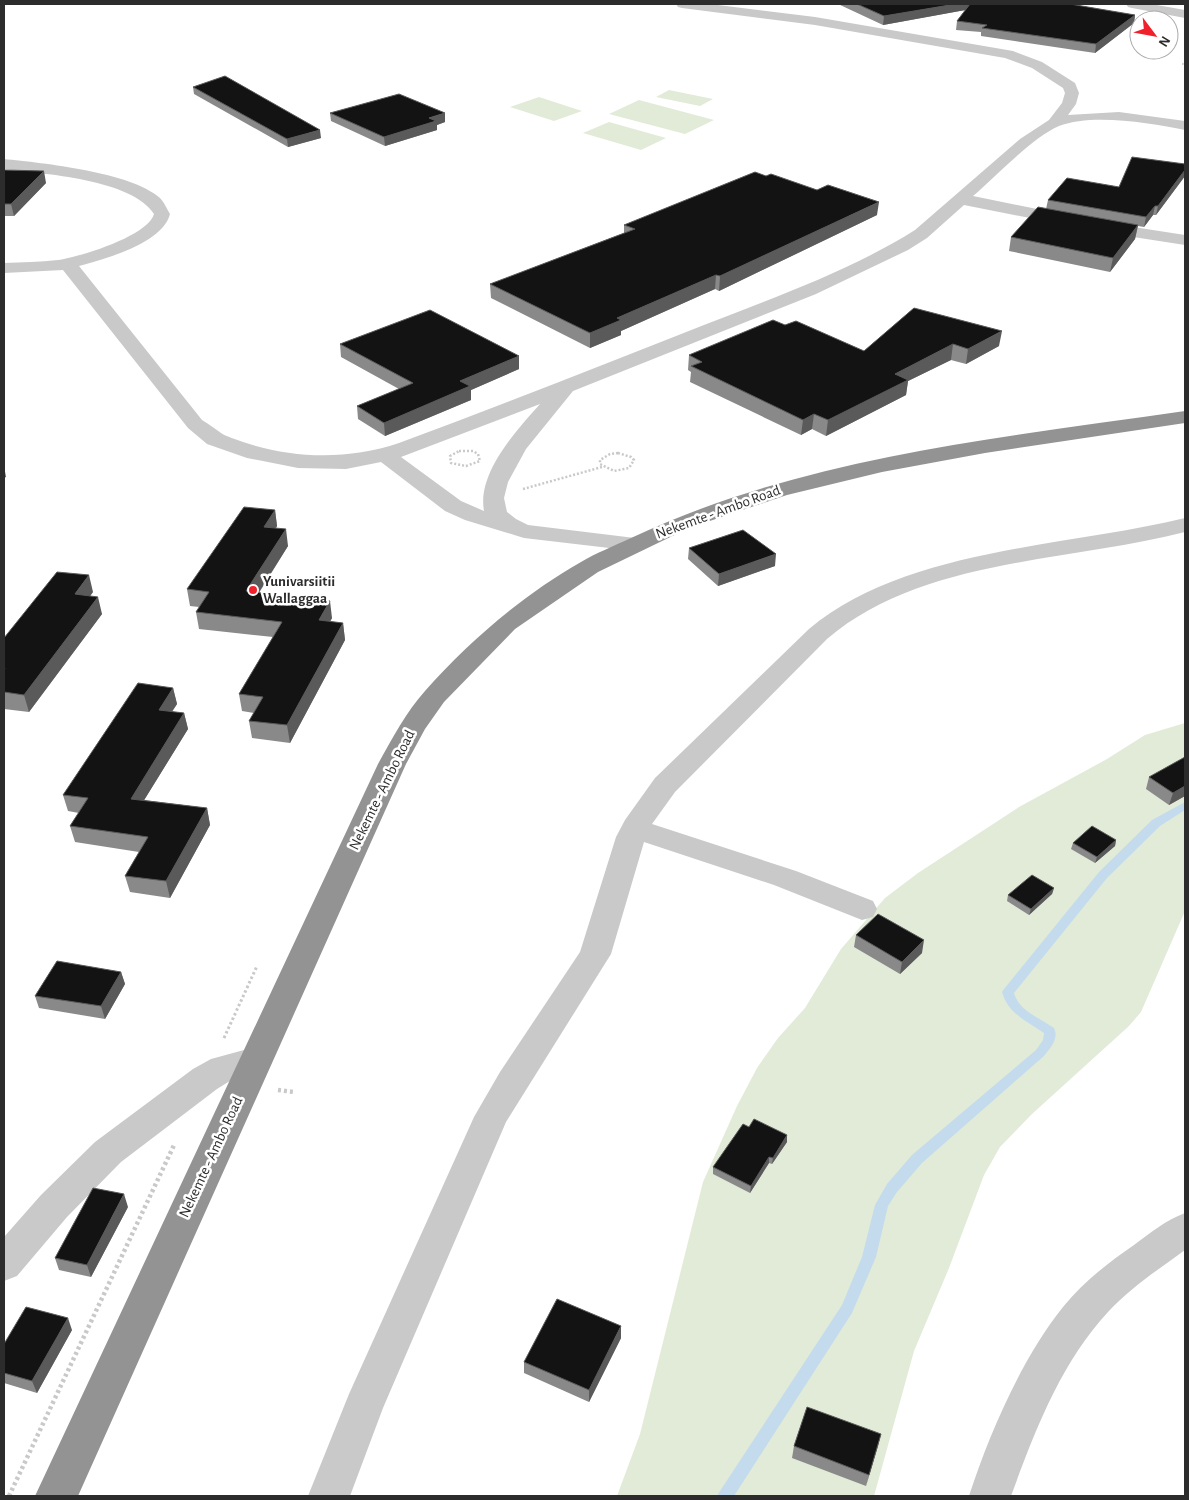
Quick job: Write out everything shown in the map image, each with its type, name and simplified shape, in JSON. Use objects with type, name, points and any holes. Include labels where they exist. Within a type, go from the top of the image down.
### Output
[{"type":"highway","name":"Nekemte - Ambo Road","points":[[56,1496],[380,788],[413,726],[434,697],[476,652],[524,611],[590,567],[635,544],[698,516],[758,496],[820,479],[937,456],[1185,417]]},
{"type":"street","points":[[682,4],[815,15],[1008,54],[1037,65],[1086,95]]},
{"type":"street","points":[[1132,4],[1185,14]]},
{"type":"street","points":[[67,263],[195,424],[215,439],[255,453],[298,461],[346,462],[385,455],[566,387],[810,290],[874,261],[916,236],[1025,142],[1054,123],[1069,104],[1072,94],[1070,86]]},
{"type":"street","points":[[1101,101],[1158,120]]},
{"type":"street","points":[[1054,123],[1075,118],[1099,116],[1185,124]]},
{"type":"street","points":[[4,164],[63,171],[113,183],[149,198],[156,203],[161,210],[163,219],[138,237],[103,253],[67,263],[4,268]]},
{"type":"street","points":[[961,199],[1101,227],[1185,240]]},
{"type":"street","points":[[509,525],[496,511],[493,504],[497,483],[506,462],[566,387]]},
{"type":"street","points":[[385,455],[453,506],[473,514],[509,525],[524,532],[635,544]]},
{"type":"street","points":[[329,1496],[363,1408],[491,1117],[595,954],[631,836],[665,785],[818,634],[834,620],[854,608],[922,580],[988,562],[1127,539],[1185,525]]},
{"type":"street","points":[[635,829],[785,878],[862,909]]},
{"type":"street","points":[[4,1264],[54,1206],[102,1158],[205,1079],[223,1068],[255,1060]]},
{"type":"street","points":[[990,1496],[1001,1466],[1043,1371],[1076,1320],[1121,1277],[1185,1228]]},
{"type":"path","points":[[459,451],[473,452],[480,457],[480,461],[470,466],[456,466],[449,460],[450,456],[459,451]]},
{"type":"path","points":[[494,497],[602,467],[609,470],[625,470],[631,468],[634,460],[625,454],[610,454],[600,460],[602,467]]},
{"type":"path","points":[[205,1079],[257,966]]},
{"type":"path","points":[[9,1496],[176,1141]]},
{"type":"green space","points":[[669,90],[713,99],[700,106],[656,97]]},
{"type":"green space","points":[[539,97],[582,111],[554,121],[510,107]]},
{"type":"green space","points":[[639,100],[714,120],[685,134],[609,114]]},
{"type":"green space","points":[[609,122],[666,138],[641,150],[583,133]]},
{"type":"green space","points":[[1185,723],[1185,911],[1141,1012],[1129,1026],[1032,1114],[1000,1147],[984,1175],[949,1268],[914,1351],[874,1496],[617,1496],[640,1434],[703,1182],[737,1106],[757,1068],[778,1038],[805,1008],[841,949],[885,898],[918,873],[1019,807],[1107,759],[1145,735]]},
{"type":"building","points":[[857,4],[956,4],[884,16]]},
{"type":"building","points":[[970,4],[1070,4],[1129,14],[1129,19],[1096,44],[982,28],[987,25],[957,21]]},
{"type":"building","points":[[225,76],[320,130],[287,139],[193,87]]},
{"type":"building","points":[[399,94],[445,113],[429,118],[436,121],[384,137],[330,113]]},
{"type":"building","points":[[1132,157],[1185,164],[1185,170],[1158,206],[1155,206],[1146,217],[1048,200],[1067,178],[1119,187]]},
{"type":"building","points":[[4,170],[44,171],[11,204],[4,204]]},
{"type":"building","points":[[755,172],[766,176],[771,174],[817,190],[828,185],[879,202],[720,276],[716,275],[617,318],[621,320],[590,333],[490,284],[635,229],[624,225]]},
{"type":"building","points":[[1038,207],[1138,225],[1113,258],[1011,237]]},
{"type":"building","points":[[914,308],[1002,331],[968,349],[953,344],[895,374],[908,380],[828,420],[814,414],[803,420],[691,366],[702,362],[689,355],[773,320],[785,325],[796,321],[864,351]]},
{"type":"building","points":[[430,310],[519,356],[460,381],[470,386],[384,423],[357,406],[413,383],[340,344]]},
{"type":"building","points":[[244,507],[275,510],[264,527],[286,529],[246,591],[330,601],[319,620],[343,623],[287,725],[249,721],[263,697],[239,694],[282,622],[196,612],[209,592],[187,589]]},
{"type":"building","points":[[743,530],[776,554],[719,574],[689,548]]},
{"type":"building","points":[[57,572],[89,575],[75,594],[98,597],[24,695],[4,692],[4,638]]},
{"type":"building","points":[[138,683],[173,688],[159,710],[184,713],[131,799],[207,808],[166,881],[125,876],[148,837],[70,826],[88,798],[63,795]]},
{"type":"building","points":[[1185,757],[1185,786],[1173,793],[1149,777]]},
{"type":"building","points":[[1092,826],[1116,840],[1097,857],[1073,843]]},
{"type":"building","points":[[1032,875],[1054,888],[1031,909],[1008,895]]},
{"type":"building","points":[[878,914],[924,940],[902,962],[856,935]]},
{"type":"building","points":[[57,961],[121,972],[101,1006],[35,996]]},
{"type":"building","points":[[754,1119],[787,1135],[773,1158],[769,1157],[751,1186],[713,1167],[743,1124],[749,1127]]},
{"type":"building","points":[[93,1188],[124,1194],[87,1265],[55,1258]]},
{"type":"building","points":[[557,1299],[621,1326],[589,1390],[524,1362]]},
{"type":"building","points":[[26,1307],[68,1318],[32,1381],[4,1373],[4,1344]]},
{"type":"building","points":[[807,1407],[881,1434],[869,1475],[794,1446]]},
{"type":"waterway","points":[[725,1496],[847,1309],[869,1257],[882,1205],[892,1188],[917,1159],[1040,1053],[1049,1041],[1050,1031],[1024,1015],[1014,1005],[1008,992],[1103,875],[1156,823],[1185,805]]},
{"type":"place","name":"Yunivarsiitii Wallaggaa","points":[[253,590]]}]
